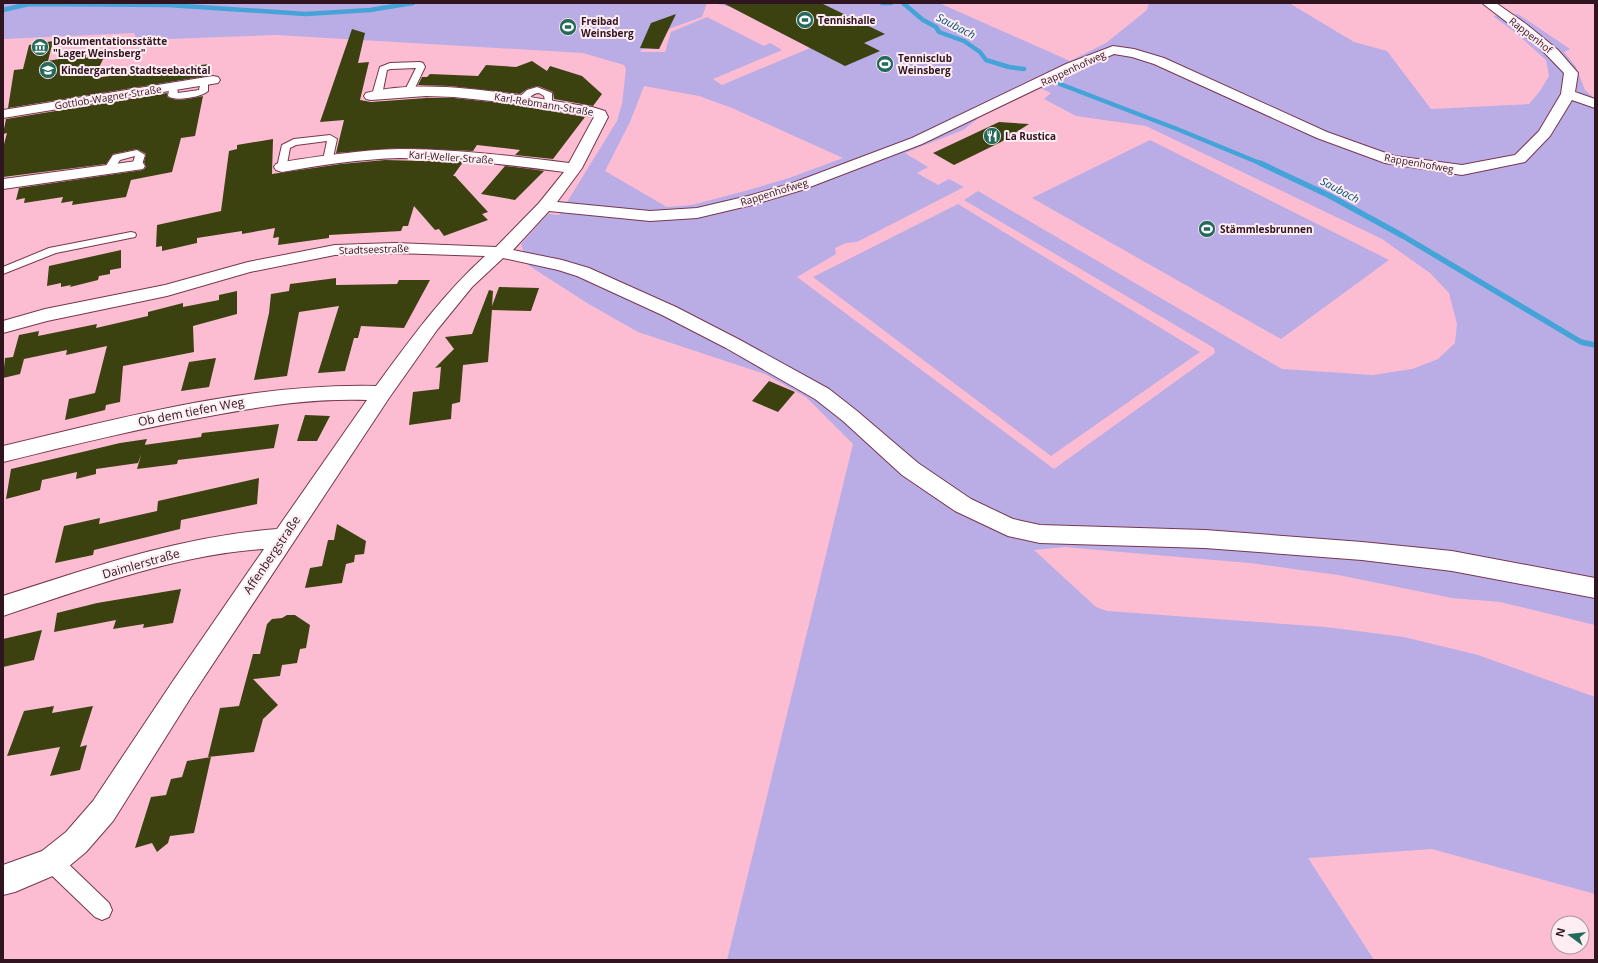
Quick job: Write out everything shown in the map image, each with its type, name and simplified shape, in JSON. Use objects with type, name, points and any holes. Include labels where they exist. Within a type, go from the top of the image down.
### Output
[{"type":"street","name":"Rappenhof","points":[[1488,3],[1545,43],[1559,57],[1571,73],[1568,94]]},
{"type":"street","name":"Rappenhofweg","points":[[545,206],[650,216],[697,213],[752,200],[796,187],[917,141],[1071,67],[1113,50],[1134,53],[1159,61],[1322,135],[1391,160],[1462,170],[1520,159],[1545,132],[1568,94]]},
{"type":"street","name":"Gottlob-Wagner-Straße","points":[[3,114],[209,81]]},
{"type":"street","name":"Karl-Rebmann-Straße","points":[[374,96],[408,92],[476,94],[549,104],[592,111],[600,114],[601,118],[599,124],[574,168],[545,206],[511,242],[498,252]]},
{"type":"street","points":[[1568,94],[1595,104]]},
{"type":"street","name":"Karl-Weller-Straße","points":[[282,167],[374,155],[444,155],[574,168]]},
{"type":"street","points":[[3,184],[137,166]]},
{"type":"street","name":"Stadtseestraße","points":[[3,327],[45,315],[167,290],[248,267],[335,250],[395,248],[454,249],[498,252],[562,265],[583,272],[670,311],[792,376],[822,394],[850,416],[910,469],[963,505],[1008,527],[1040,534],[1205,539],[1362,551],[1452,561],[1595,588]]},
{"type":"street","name":"Affenbergstraße","points":[[3,880],[15,877],[52,862],[76,842],[103,811],[283,538],[382,393],[430,326],[462,288],[498,252]]},
{"type":"street","name":"Stadtseestraße","points":[[3,323],[45,308],[87,297],[114,292],[167,290]]},
{"type":"street","name":"Ob dem tiefen Weg","points":[[3,454],[153,419],[260,399],[313,393],[382,393]]},
{"type":"street","name":"Daimlerstraße","points":[[3,606],[110,572],[196,548],[252,539],[283,538]]},
{"type":"lane","name":"Karl-Rebmann-Straße","points":[[374,96],[383,69],[390,66],[420,65],[421,67],[408,92]]},
{"type":"lane","name":"Karl-Weller-Straße","points":[[282,167],[285,147],[294,142],[332,139],[328,160]]},
{"type":"lane","points":[[3,270],[53,250],[131,235]]},
{"type":"lane","points":[[52,862],[102,910]]},
{"type":"shaded area","points":[[3,3],[707,3],[702,17],[663,31],[660,42],[662,43],[659,49],[642,49],[640,52],[665,52],[671,32],[707,17],[764,46],[770,43],[782,50],[713,79],[722,85],[810,48],[731,7],[713,3],[939,3],[1070,61],[1106,43],[1147,10],[1149,3],[1289,3],[1354,42],[1387,51],[1431,109],[1529,104],[1540,91],[1549,76],[1546,60],[1516,33],[1493,16],[1518,14],[1570,49],[1564,52],[1576,67],[1585,90],[1595,99],[1595,625],[1500,602],[1452,598],[1338,575],[1250,563],[1065,547],[1034,550],[1096,607],[1107,611],[1326,627],[1404,637],[1478,655],[1595,697],[1595,894],[1432,849],[1308,858],[1374,960],[727,960],[853,444],[806,397],[765,374],[638,332],[587,303],[528,265],[521,244],[548,214],[559,215],[617,121],[622,104],[626,69],[624,65],[583,53],[276,35],[137,40],[134,33],[3,39]],"holes":[[[644,86],[699,96],[732,108],[843,158],[789,178],[745,191],[692,205],[667,207],[605,171],[630,122]],[[1040,88],[1051,93],[1044,99],[1076,116],[1146,126],[1382,239],[1430,273],[1449,293],[1457,324],[1455,343],[1438,359],[1412,369],[1373,375],[1282,369],[978,191],[964,200],[1214,348],[1215,353],[1054,469],[797,277],[836,254],[835,248],[846,243],[857,242],[964,187],[949,179],[938,185],[917,173],[928,167],[905,153],[963,130],[980,117]]]},
{"type":"shaded area","name":"Stämmlesbrunnen","points":[[1150,140],[1389,260],[1281,339],[1032,198]]},
{"type":"shaded area","points":[[958,204],[1200,352],[1051,456],[813,277]]},
{"type":"building","name":"Tennishalle","points":[[723,3],[821,3],[885,34],[864,43],[880,51],[845,66]]},
{"type":"building","points":[[676,14],[659,49],[640,48],[651,23]]},
{"type":"building","points":[[352,29],[365,33],[358,63],[369,62],[360,100],[371,102],[426,98],[454,98],[510,104],[585,117],[553,159],[515,155],[520,150],[477,145],[473,151],[400,148],[336,153],[344,120],[320,122]]},
{"type":"building","points":[[53,41],[48,61],[86,54],[86,58],[105,55],[94,78],[209,64],[207,76],[8,108],[14,70],[23,69],[29,45]]},
{"type":"building","points":[[532,61],[547,71],[550,66],[582,76],[602,94],[593,106],[554,99],[553,92],[538,86],[527,89],[520,94],[450,86],[418,85],[422,77],[427,77],[430,74],[478,76],[486,65],[516,67]]},
{"type":"building","points":[[167,93],[167,97],[176,100],[203,96],[195,136],[181,138],[172,172],[131,180],[126,197],[72,205],[73,201],[61,203],[63,197],[24,203],[25,198],[16,200],[19,188],[143,170],[146,167],[144,162],[146,154],[137,149],[113,154],[106,164],[3,177],[3,148],[7,133],[3,134],[6,119]]},
{"type":"building","name":"La Rustica","points":[[999,122],[1029,124],[1001,142],[954,165],[933,153]]},
{"type":"building","points":[[273,139],[272,174],[341,164],[385,160],[463,162],[453,176],[455,176],[488,212],[482,214],[488,220],[444,236],[439,229],[435,230],[414,206],[408,226],[403,226],[401,231],[329,235],[329,238],[278,245],[279,237],[273,238],[275,228],[242,234],[242,231],[197,238],[197,243],[162,251],[162,246],[156,247],[157,225],[221,211],[229,151],[237,149],[237,145]]},
{"type":"building","points":[[505,166],[544,171],[515,200],[481,194]]},
{"type":"building","points":[[121,250],[121,268],[110,270],[110,274],[99,276],[98,280],[70,287],[71,285],[61,287],[61,283],[47,286],[49,266]]},
{"type":"building","points":[[336,278],[336,285],[397,284],[399,280],[430,280],[404,328],[361,326],[358,338],[354,338],[345,371],[318,373],[339,306],[299,312],[287,376],[254,380],[269,313],[271,294],[289,291],[290,284]]},
{"type":"building","points":[[499,287],[539,288],[531,311],[492,310],[488,362],[463,365],[460,402],[452,404],[451,419],[409,425],[413,392],[439,389],[441,367],[435,368],[454,349],[445,337],[472,334],[489,290],[493,291],[492,306]]},
{"type":"building","points":[[237,291],[237,314],[193,326],[194,352],[123,366],[120,402],[106,405],[105,410],[65,420],[69,399],[95,393],[107,346],[66,355],[67,350],[24,359],[20,374],[3,378],[5,358],[13,357],[19,335],[39,331],[38,336],[97,324],[96,328],[148,316],[148,312],[183,303],[183,307],[219,300],[219,295]]},
{"type":"building","points":[[216,358],[209,387],[181,391],[189,362]]},
{"type":"building","points":[[769,381],[795,392],[778,412],[752,401]]},
{"type":"building","points":[[305,415],[330,416],[317,441],[297,441]]},
{"type":"building","points":[[279,424],[274,448],[178,460],[177,464],[137,469],[144,445],[201,437],[202,433]]},
{"type":"building","points":[[147,439],[138,463],[96,469],[96,474],[76,479],[77,472],[42,480],[40,490],[6,499],[11,469],[120,443]]},
{"type":"building","points":[[259,478],[257,504],[181,520],[180,529],[94,550],[93,555],[55,563],[64,526],[100,518],[99,524],[157,511],[158,501]]},
{"type":"building","points":[[337,524],[366,541],[364,554],[355,555],[354,562],[346,564],[342,583],[305,588],[310,568],[322,566],[328,540],[334,540]]},
{"type":"building","points":[[181,589],[173,623],[143,628],[144,624],[113,629],[116,620],[54,632],[57,613],[97,603]]},
{"type":"building","points":[[287,615],[295,615],[310,625],[306,648],[300,649],[297,663],[282,665],[280,676],[253,679],[278,705],[263,719],[254,752],[208,757],[220,708],[239,706],[253,654],[260,654],[267,624],[272,619],[282,618]]},
{"type":"building","points":[[42,630],[34,660],[3,667],[3,639]]},
{"type":"building","points":[[54,706],[52,713],[93,706],[80,747],[87,745],[80,770],[50,776],[60,747],[7,756],[24,711]]},
{"type":"building","points":[[211,757],[194,833],[170,836],[168,843],[157,852],[152,843],[135,848],[151,797],[166,795],[171,779],[182,777],[187,761]]},
{"type":"waterway","name":"Saubach","points":[[3,10],[29,4],[168,5],[306,14],[370,10],[413,3]]},
{"type":"waterway","name":"Saubach","points":[[882,3],[891,3]]},
{"type":"waterway","name":"Saubach","points":[[903,3],[923,20],[936,27],[939,32],[964,41],[980,52],[986,60],[1009,67],[1024,69]]},
{"type":"waterway","name":"Saubach","points":[[1060,84],[1177,129],[1262,164]]},
{"type":"waterway","name":"Saubach","points":[[1260,163],[1330,196],[1403,236],[1581,342],[1595,345]]},
{"type":"place","name":"Tennishalle","points":[[805,20]]},
{"type":"place","name":"Freibad Weinsberg","points":[[568,27]]},
{"type":"place","name":"Dokumentationsstätte \"Lager Weinsberg\"","points":[[40,47]]},
{"type":"place","name":"Tennisclub Weinsberg","points":[[885,64]]},
{"type":"place","name":"Kindergarten Stadtseebachtal","points":[[48,70]]},
{"type":"place","name":"La Rustica","points":[[992,136]]},
{"type":"place","name":"Stämmlesbrunnen","points":[[1207,229]]}]
